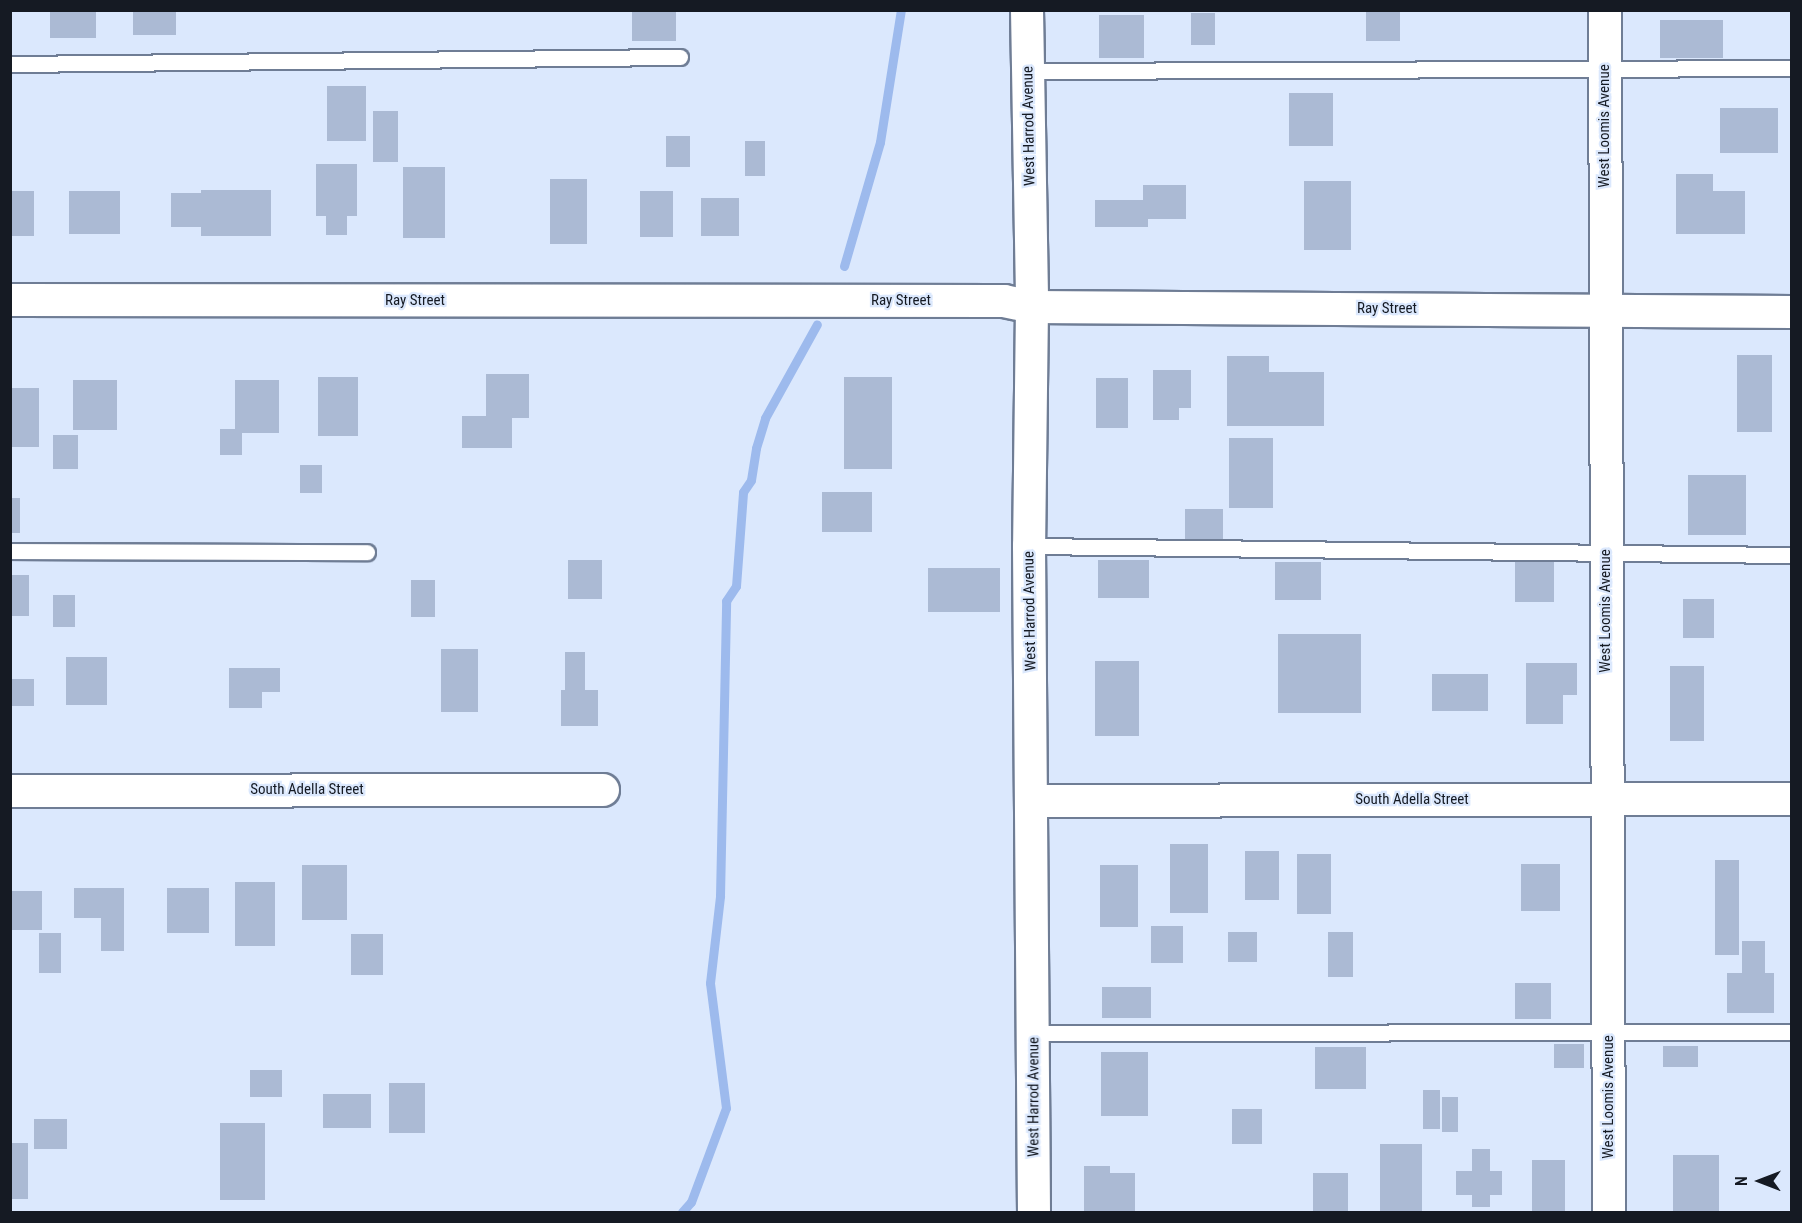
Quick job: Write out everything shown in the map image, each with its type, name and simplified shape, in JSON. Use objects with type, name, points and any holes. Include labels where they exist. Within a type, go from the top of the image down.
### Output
[{"type":"street","name":"West Harrod Avenue","points":[[1027,10],[1032,307],[1029,546],[1034,1212]]},
{"type":"street","name":"West Loomis Avenue","points":[[1605,10],[1610,1212]]},
{"type":"street","name":"Ray Street","points":[[10,300],[1004,301],[1032,307],[1791,312]]},
{"type":"street","name":"South Adella Street","points":[[10,791],[603,790]]},
{"type":"street","name":"South Adella Street","points":[[1032,801],[1791,799]]},
{"type":"lane","points":[[10,64],[680,57]]},
{"type":"lane","points":[[1028,70],[1791,68]]},
{"type":"lane","points":[[1029,546],[1791,555]]},
{"type":"lane","points":[[10,551],[368,552]]},
{"type":"lane","points":[[1033,1033],[1791,1032]]},
{"type":"building","points":[[50,10],[96,10],[96,38],[50,38]]},
{"type":"building","points":[[133,10],[176,10],[176,35],[133,35]]},
{"type":"building","points":[[632,10],[676,10],[676,41],[632,41]]},
{"type":"building","points":[[1366,10],[1400,10],[1400,41],[1366,41]]},
{"type":"building","points":[[1191,13],[1215,13],[1215,45],[1191,45]]},
{"type":"building","points":[[1099,15],[1144,15],[1144,58],[1099,58]]},
{"type":"building","points":[[1660,20],[1723,20],[1723,58],[1660,58]]},
{"type":"building","points":[[327,86],[366,86],[366,141],[327,141]]},
{"type":"building","points":[[1289,93],[1333,93],[1333,146],[1289,146]]},
{"type":"building","points":[[1720,108],[1778,108],[1778,153],[1720,153]]},
{"type":"building","points":[[373,111],[398,111],[398,162],[373,162]]},
{"type":"building","points":[[666,136],[690,136],[690,167],[666,167]]},
{"type":"building","points":[[745,141],[765,141],[765,176],[745,176]]},
{"type":"building","points":[[316,164],[357,164],[357,216],[347,216],[347,235],[326,235],[326,216],[316,216]]},
{"type":"building","points":[[403,167],[445,167],[445,238],[403,238]]},
{"type":"building","points":[[1676,174],[1713,174],[1713,191],[1745,191],[1745,234],[1676,234]]},
{"type":"building","points":[[550,179],[587,179],[587,244],[550,244]]},
{"type":"building","points":[[1304,181],[1351,181],[1351,250],[1304,250]]},
{"type":"building","points":[[1143,185],[1186,185],[1186,219],[1148,219],[1148,227],[1095,227],[1095,200],[1143,200]]},
{"type":"building","points":[[201,190],[271,190],[271,236],[201,236],[201,227],[171,227],[171,193],[201,193]]},
{"type":"building","points":[[10,191],[34,191],[34,236],[10,236]]},
{"type":"building","points":[[69,191],[120,191],[120,234],[69,234]]},
{"type":"building","points":[[640,191],[673,191],[673,237],[640,237]]},
{"type":"building","points":[[701,198],[739,198],[739,236],[701,236]]},
{"type":"building","points":[[1737,355],[1772,355],[1772,432],[1737,432]]},
{"type":"building","points":[[1227,356],[1269,356],[1269,372],[1324,372],[1324,426],[1227,426]]},
{"type":"building","points":[[1153,370],[1191,370],[1191,408],[1179,408],[1179,420],[1153,420]]},
{"type":"building","points":[[486,374],[529,374],[529,418],[512,418],[512,448],[462,448],[462,416],[486,416]]},
{"type":"building","points":[[318,377],[358,377],[358,436],[318,436]]},
{"type":"building","points":[[844,377],[892,377],[892,469],[844,469]]},
{"type":"building","points":[[1096,378],[1128,378],[1128,428],[1096,428]]},
{"type":"building","points":[[73,380],[117,380],[117,430],[73,430]]},
{"type":"building","points":[[235,380],[279,380],[279,433],[242,433],[242,455],[220,455],[220,429],[235,429]]},
{"type":"building","points":[[10,388],[39,388],[39,447],[10,447]]},
{"type":"building","points":[[53,435],[78,435],[78,469],[53,469]]},
{"type":"building","points":[[1229,438],[1273,438],[1273,508],[1229,508]]},
{"type":"building","points":[[300,465],[322,465],[322,493],[300,493]]},
{"type":"building","points":[[1688,475],[1746,475],[1746,535],[1688,535]]},
{"type":"building","points":[[822,492],[872,492],[872,532],[822,532]]},
{"type":"building","points":[[10,498],[20,498],[20,533],[10,533]]},
{"type":"building","points":[[1185,509],[1223,509],[1223,540],[1185,540]]},
{"type":"building","points":[[568,560],[602,560],[602,599],[568,599]]},
{"type":"building","points":[[1098,560],[1149,560],[1149,598],[1098,598]]},
{"type":"building","points":[[1275,562],[1321,562],[1321,600],[1275,600]]},
{"type":"building","points":[[1515,562],[1554,562],[1554,602],[1515,602]]},
{"type":"building","points":[[928,568],[1000,568],[1000,612],[928,612]]},
{"type":"building","points":[[10,575],[29,575],[29,616],[10,616]]},
{"type":"building","points":[[411,580],[435,580],[435,617],[411,617]]},
{"type":"building","points":[[53,595],[75,595],[75,627],[53,627]]},
{"type":"building","points":[[1683,599],[1714,599],[1714,638],[1683,638]]},
{"type":"building","points":[[1278,634],[1361,634],[1361,713],[1278,713]]},
{"type":"building","points":[[441,649],[478,649],[478,712],[441,712]]},
{"type":"building","points":[[565,652],[585,652],[585,690],[598,690],[598,726],[561,726],[561,690],[565,690]]},
{"type":"building","points":[[66,657],[107,657],[107,705],[66,705]]},
{"type":"building","points":[[1095,661],[1139,661],[1139,736],[1095,736]]},
{"type":"building","points":[[1526,663],[1577,663],[1577,695],[1563,695],[1563,724],[1526,724]]},
{"type":"building","points":[[1670,666],[1704,666],[1704,741],[1670,741]]},
{"type":"building","points":[[229,668],[280,668],[280,692],[262,692],[262,708],[229,708]]},
{"type":"building","points":[[1432,674],[1488,674],[1488,711],[1432,711]]},
{"type":"building","points":[[10,679],[34,679],[34,706],[10,706]]},
{"type":"building","points":[[1170,844],[1208,844],[1208,913],[1170,913]]},
{"type":"building","points":[[1245,851],[1279,851],[1279,900],[1245,900]]},
{"type":"building","points":[[1297,854],[1331,854],[1331,914],[1297,914]]},
{"type":"building","points":[[1715,860],[1739,860],[1739,955],[1715,955]]},
{"type":"building","points":[[1521,864],[1560,864],[1560,911],[1521,911]]},
{"type":"building","points":[[302,865],[347,865],[347,920],[302,920]]},
{"type":"building","points":[[1100,865],[1138,865],[1138,927],[1100,927]]},
{"type":"building","points":[[235,882],[275,882],[275,946],[235,946]]},
{"type":"building","points":[[74,888],[124,888],[124,951],[101,951],[101,918],[74,918]]},
{"type":"building","points":[[167,888],[209,888],[209,933],[167,933]]},
{"type":"building","points":[[10,891],[42,891],[42,930],[10,930]]},
{"type":"building","points":[[1151,926],[1183,926],[1183,963],[1151,963]]},
{"type":"building","points":[[1228,932],[1257,932],[1257,962],[1228,962]]},
{"type":"building","points":[[1328,932],[1353,932],[1353,977],[1328,977]]},
{"type":"building","points":[[39,933],[61,933],[61,973],[39,973]]},
{"type":"building","points":[[351,934],[383,934],[383,975],[351,975]]},
{"type":"building","points":[[1742,941],[1765,941],[1765,973],[1774,973],[1774,1013],[1727,1013],[1727,973],[1742,973]]},
{"type":"building","points":[[1515,983],[1551,983],[1551,1019],[1515,1019]]},
{"type":"building","points":[[1102,987],[1151,987],[1151,1018],[1102,1018]]},
{"type":"building","points":[[1554,1044],[1584,1044],[1584,1068],[1554,1068]]},
{"type":"building","points":[[1663,1046],[1698,1046],[1698,1067],[1663,1067]]},
{"type":"building","points":[[1315,1047],[1366,1047],[1366,1089],[1315,1089]]},
{"type":"building","points":[[1101,1052],[1148,1052],[1148,1116],[1101,1116]]},
{"type":"building","points":[[250,1070],[282,1070],[282,1097],[250,1097]]},
{"type":"building","points":[[389,1083],[425,1083],[425,1133],[389,1133]]},
{"type":"building","points":[[1423,1090],[1440,1090],[1440,1129],[1423,1129]]},
{"type":"building","points":[[323,1094],[371,1094],[371,1128],[323,1128]]},
{"type":"building","points":[[1442,1097],[1458,1097],[1458,1132],[1442,1132]]},
{"type":"building","points":[[1232,1109],[1262,1109],[1262,1144],[1232,1144]]},
{"type":"building","points":[[34,1119],[67,1119],[67,1149],[34,1149]]},
{"type":"building","points":[[220,1123],[265,1123],[265,1200],[220,1200]]},
{"type":"building","points":[[10,1143],[28,1143],[28,1199],[10,1199]]},
{"type":"building","points":[[1380,1144],[1422,1144],[1422,1212],[1380,1212]]},
{"type":"building","points":[[1472,1149],[1490,1149],[1490,1171],[1502,1171],[1502,1195],[1490,1195],[1490,1207],[1472,1207],[1472,1195],[1456,1195],[1456,1171],[1472,1171]]},
{"type":"building","points":[[1673,1155],[1719,1155],[1719,1212],[1673,1212]]},
{"type":"building","points":[[1532,1160],[1565,1160],[1565,1212],[1532,1212]]},
{"type":"building","points":[[1084,1166],[1110,1166],[1110,1173],[1135,1173],[1135,1212],[1084,1212]]},
{"type":"building","points":[[1313,1173],[1348,1173],[1348,1212],[1313,1212]]},
{"type":"waterway","points":[[844,266],[880,142],[901,10]]},
{"type":"waterway","points":[[682,1212],[691,1202],[726,1108],[710,983],[720,896],[726,601],[736,586],[743,492],[751,480],[756,448],[765,418],[817,324]]}]
